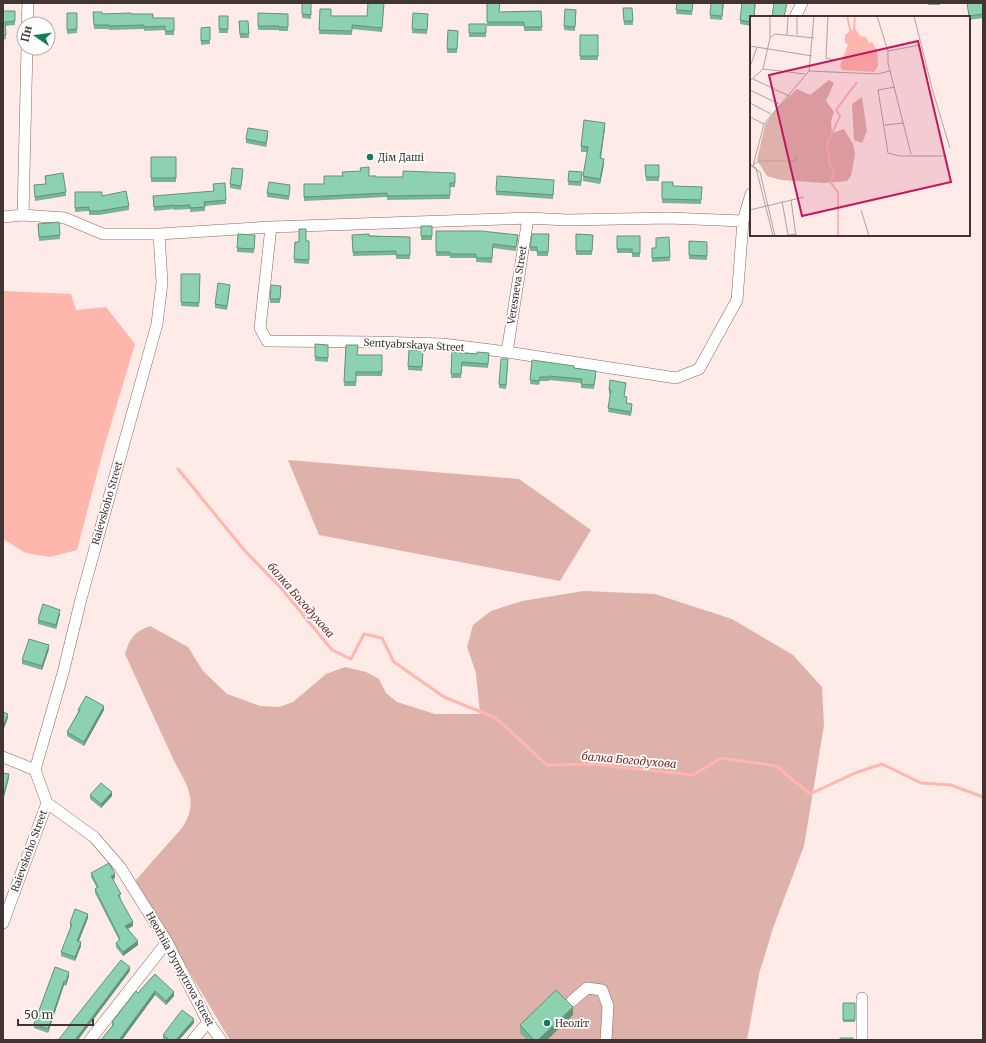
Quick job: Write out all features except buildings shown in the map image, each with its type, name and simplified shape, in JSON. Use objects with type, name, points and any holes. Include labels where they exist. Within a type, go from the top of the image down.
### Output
[{"type":"street","points":[[27,16],[28,3]]},
{"type":"street","points":[[796,16],[802,3]]},
{"type":"street","points":[[24,215],[27,56]]},
{"type":"street","points":[[3,217],[24,215],[65,218],[103,234],[159,234],[271,227],[528,218],[567,220],[669,218],[743,221],[750,197]]},
{"type":"street","name":"Veresneva Street","points":[[507,352],[528,218]]},
{"type":"street","name":"Sentyabrskaya Street","points":[[271,227],[260,328],[267,342],[374,342],[443,344],[507,352],[676,378],[699,369],[737,300],[743,221]]},
{"type":"street","name":"Raievskoho Street","points":[[35,770],[63,673],[80,598],[157,324],[162,283],[159,234]]},
{"type":"street","points":[[3,757],[35,770],[47,802]]},
{"type":"street","name":"Raievskoho Street","points":[[3,923],[47,802]]},
{"type":"street","name":"Heorhiia Dymytrova Street","points":[[47,802],[94,837],[120,867],[167,942],[208,1022],[221,1040]]},
{"type":"street","points":[[90,1040],[167,942]]},
{"type":"street","points":[[572,1001],[588,988],[602,990],[608,1006],[606,1040]]},
{"type":"street","points":[[862,998],[862,1040]]},
{"type":"street","points":[[193,1040],[208,1022]]},
{"type":"shaded area","points":[[3,291],[71,294],[76,310],[106,307],[135,344],[103,451],[77,550],[50,557],[26,553],[3,539]]},
{"type":"shaded area","points":[[288,460],[519,479],[591,530],[560,581],[319,535]]},
{"type":"shaded area","points":[[584,591],[655,594],[732,619],[793,655],[822,687],[824,725],[804,846],[773,928],[759,974],[747,1040],[230,1040],[135,881],[182,828],[190,811],[191,803],[190,795],[184,779],[175,763],[125,654],[133,636],[150,626],[188,647],[203,671],[227,694],[260,706],[279,707],[293,702],[326,674],[345,667],[366,672],[379,679],[386,693],[397,702],[435,714],[480,714],[476,673],[467,647],[473,625],[491,611],[522,601]]},
{"type":"waterway","name":"балка Богодухова","points":[[178,469],[245,551],[281,588],[332,650],[351,659],[364,634],[382,638],[394,662],[444,697],[496,718],[547,765],[592,764],[693,775],[721,758],[776,766],[810,794],[855,773],[882,764],[921,783],[951,785],[983,797]]},
{"type":"place","name":"Дім Даші","points":[[370,157]]},
{"type":"place","name":"Неоліт","points":[[547,1023]]}]
